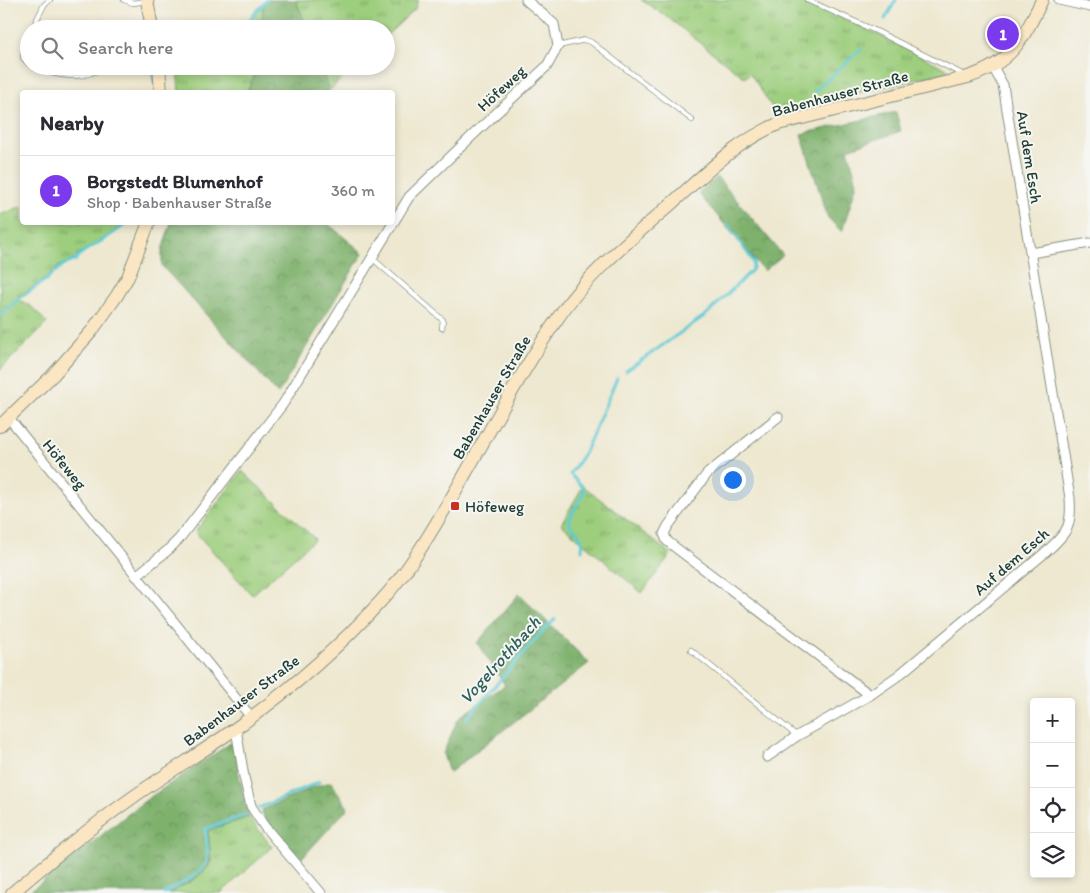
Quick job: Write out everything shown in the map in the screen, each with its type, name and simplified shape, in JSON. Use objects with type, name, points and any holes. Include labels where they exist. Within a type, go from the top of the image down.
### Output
[{"type":"main road","name":"Babenhauser Straße","points":[[12,893],[72,843],[131,798],[251,718],[288,690],[379,604],[401,579],[424,545],[540,345],[564,310],[602,266],[726,154],[758,133],[778,124],[968,77],[993,67],[1002,61],[1018,44],[1042,0]]},
{"type":"main road","points":[[147,1],[149,20]]},
{"type":"main road","points":[[159,75],[161,90]]},
{"type":"main road","points":[[4,422],[53,375],[91,332],[128,277],[148,225]]},
{"type":"street","points":[[526,0],[554,24],[558,46]]},
{"type":"street","points":[[1059,0],[1090,7]]},
{"type":"street","name":"Höfeweg","points":[[395,220],[409,197],[547,66],[558,46]]},
{"type":"street","name":"Auf dem Esch","points":[[767,757],[797,736],[870,695],[900,675],[1060,540],[1070,526],[1070,498],[1003,85],[993,67]]},
{"type":"street","name":"Höfeweg","points":[[136,576],[179,539],[283,404],[392,225]]},
{"type":"street","points":[[1031,253],[1090,243]]},
{"type":"street","points":[[778,417],[707,474],[664,534],[671,545],[870,695]]},
{"type":"street","name":"Höfeweg","points":[[4,422],[136,576],[251,718]]},
{"type":"street","points":[[236,728],[251,806],[264,826],[321,893]]},
{"type":"lane","points":[[36,20],[44,5],[50,0]]},
{"type":"lane","points":[[124,0],[133,3],[147,1]]},
{"type":"lane","points":[[807,0],[876,31],[968,77]]},
{"type":"lane","points":[[558,46],[585,40],[591,42],[692,120]]},
{"type":"lane","points":[[75,75],[90,75]]},
{"type":"lane","points":[[372,258],[443,320],[442,328]]},
{"type":"lane","points":[[691,650],[797,736]]},
{"type":"green space","points":[[266,0],[296,0],[304,20],[262,20],[263,4]]},
{"type":"green space","points":[[296,0],[418,0],[415,9],[395,28],[395,20],[304,20]]},
{"type":"green space","points":[[641,0],[800,0],[865,28],[951,71],[811,104],[777,115],[750,73],[745,78],[666,16]]},
{"type":"green space","points":[[265,1],[263,4],[262,20],[247,20]]},
{"type":"green space","points":[[178,75],[255,75],[248,90],[179,90]]},
{"type":"green space","points":[[255,75],[323,75],[329,90],[248,90]]},
{"type":"green space","points":[[323,75],[346,75],[330,90]]},
{"type":"green space","points":[[896,112],[901,131],[848,149],[857,183],[842,232],[828,218],[801,134]]},
{"type":"green space","points":[[717,177],[783,255],[764,271],[698,193]]},
{"type":"green space","points":[[20,207],[20,225],[124,225],[94,246],[78,254],[71,262],[59,266],[42,281],[17,298],[33,308],[47,323],[0,370],[0,215]]},
{"type":"green space","points":[[170,225],[329,225],[363,253],[278,394],[162,266],[162,250]]},
{"type":"green space","points":[[242,471],[315,539],[252,595],[195,532]]},
{"type":"green space","points":[[583,486],[671,554],[642,593],[561,524]]},
{"type":"green space","points":[[519,594],[589,663],[449,773],[443,754],[456,723],[461,716],[505,685],[477,643]]},
{"type":"green space","points":[[232,742],[236,746],[239,775],[249,817],[208,830],[211,861],[207,868],[196,878],[170,893],[28,893],[146,800]]},
{"type":"green space","points":[[331,782],[348,808],[301,859],[272,830],[263,816],[262,810],[314,787]]},
{"type":"green space","points":[[249,817],[272,847],[221,893],[170,893],[196,878],[211,861],[208,830]]},
{"type":"waterway","points":[[249,20],[267,0]]},
{"type":"waterway","name":"Vogelrothbach","points":[[885,19],[896,0]]},
{"type":"waterway","name":"Vogelrothbach","points":[[814,92],[861,49]]},
{"type":"waterway","points":[[153,75],[154,82]]},
{"type":"waterway","name":"Vogelrothbach","points":[[626,371],[707,314],[752,270],[754,263],[727,224]]},
{"type":"waterway","points":[[0,315],[63,265],[76,260],[83,252],[125,225]]},
{"type":"waterway","name":"Vogelrothbach","points":[[582,550],[581,539],[570,525],[570,518],[584,492],[582,486],[570,474],[585,452],[617,378]]},
{"type":"waterway","name":"Vogelrothbach","points":[[466,719],[555,619]]},
{"type":"waterway","name":"Vogelrothbach","points":[[259,808],[319,782]]},
{"type":"waterway","name":"Vogelrothbach","points":[[164,893],[195,875],[205,865],[208,853],[205,829],[246,815]]},
{"type":"place","name":"Borgstedt Blumenhof","points":[[1003,34]]},
{"type":"place","name":"Höfeweg","points":[[455,506]]}]
